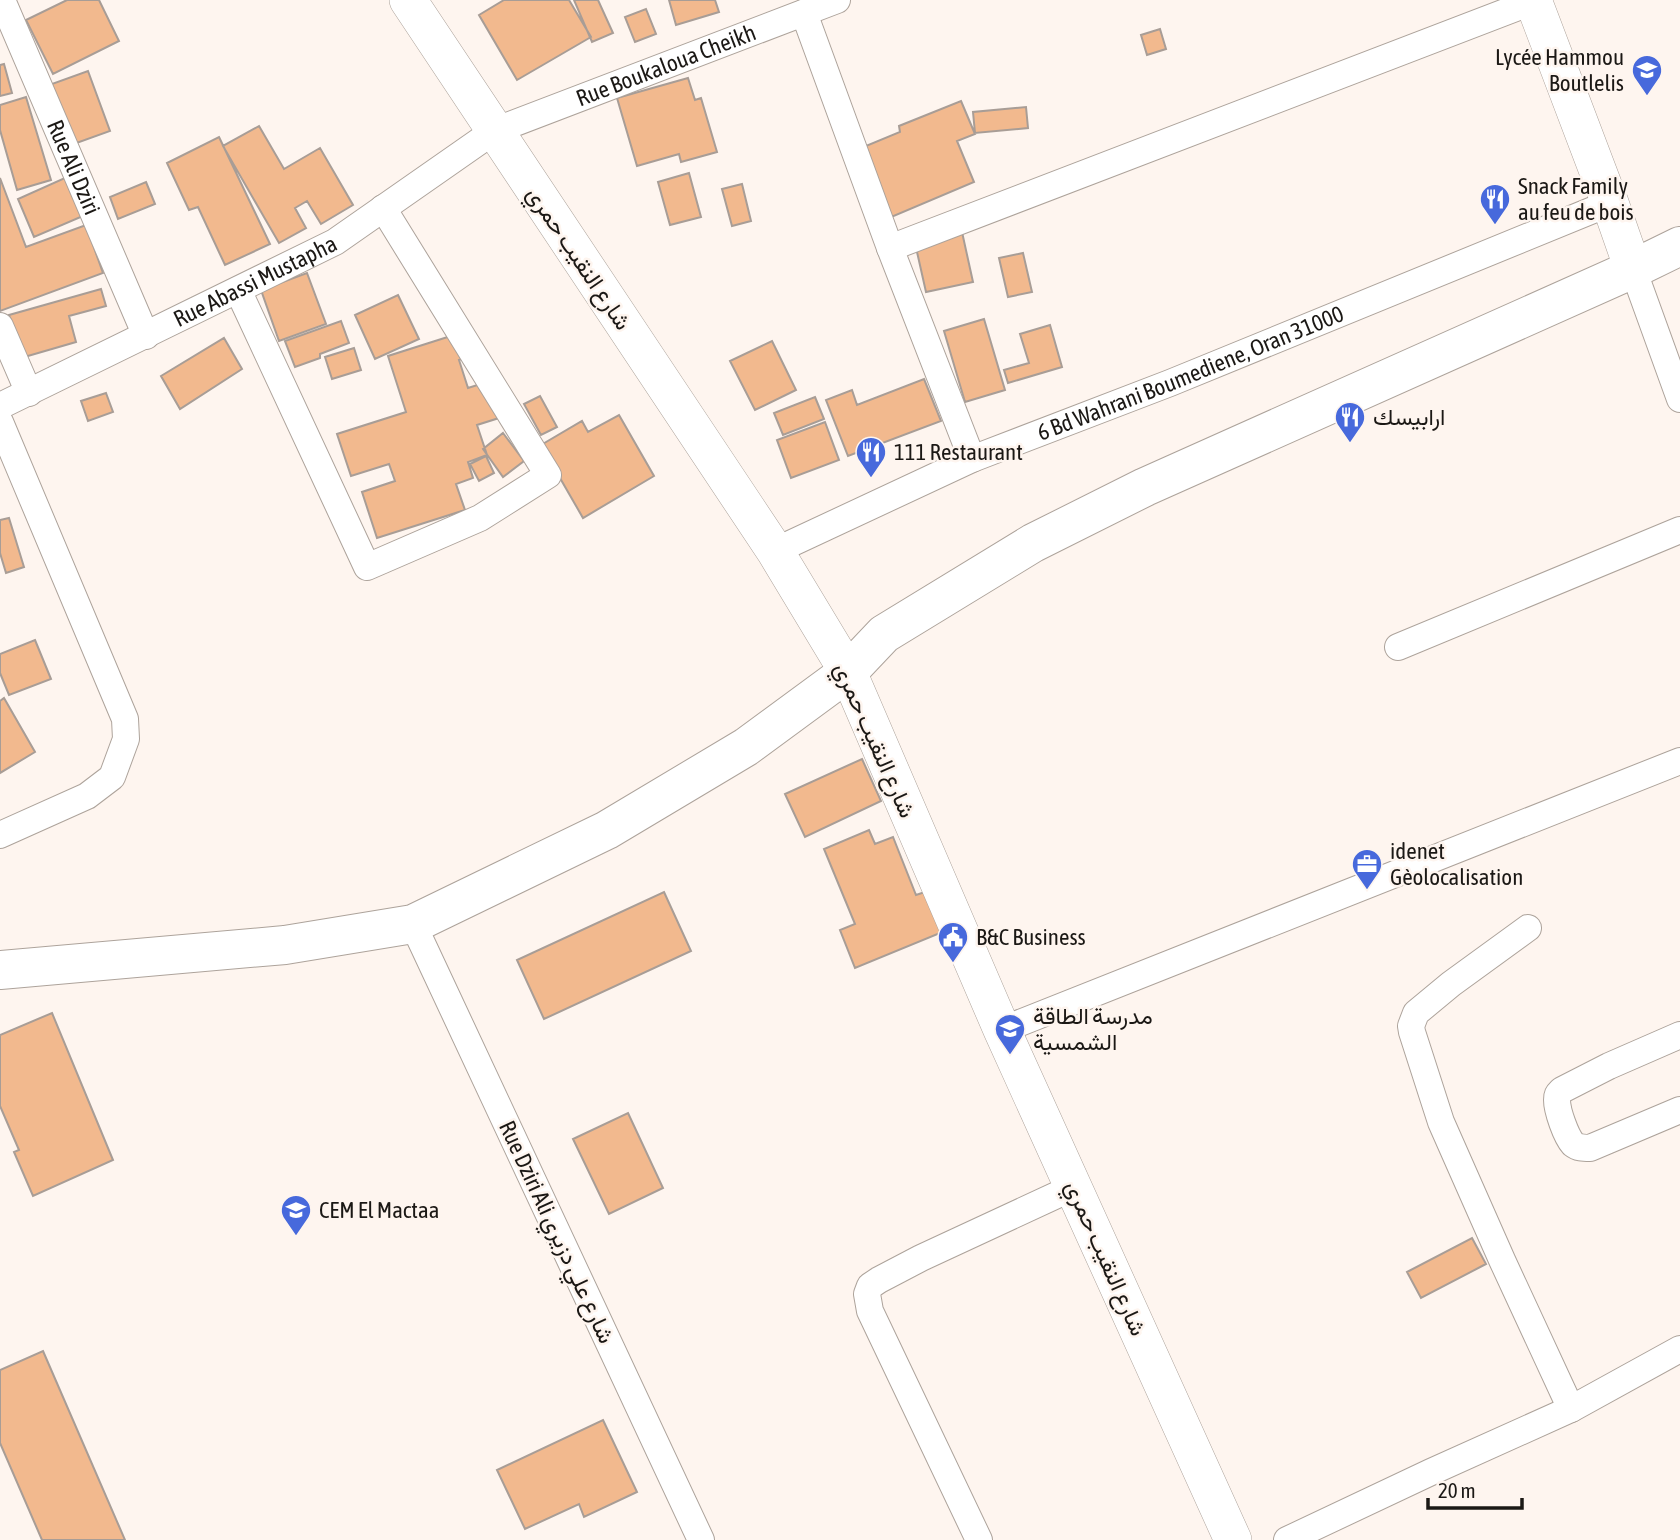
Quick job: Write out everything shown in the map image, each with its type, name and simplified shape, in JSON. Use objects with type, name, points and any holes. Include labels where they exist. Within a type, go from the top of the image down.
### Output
[{"type":"main road","name":"شارع النقيب حمري","points":[[408,0],[775,551],[848,672],[1002,1030],[1233,1540]]},
{"type":"main road","points":[[1533,0],[1633,269]]},
{"type":"main road","points":[[0,970],[285,945],[413,924],[607,830],[746,747],[848,672],[884,634],[1046,537],[1145,487],[1680,246]]},
{"type":"street","name":"Rue Ali Dziri","points":[[2,0],[146,336]]},
{"type":"street","name":"Rue Boukaloua Cheikh","points":[[494,131],[837,0]]},
{"type":"street","points":[[890,248],[1533,0]]},
{"type":"street","points":[[804,13],[890,248],[972,460]]},
{"type":"street","name":"Rue Abassi Mustapha","points":[[0,406],[335,242],[494,131]]},
{"type":"street","name":"6 Bd Wahrani Boumediene, Oran 31000","points":[[775,551],[972,460],[1170,383],[1610,203]]},
{"type":"street","points":[[238,290],[367,567],[480,518],[548,475],[383,208]]},
{"type":"street","points":[[1633,269],[1680,398]]},
{"type":"street","points":[[0,326],[29,393]]},
{"type":"street","points":[[0,422],[125,719],[126,738],[112,777],[88,796],[0,835]]},
{"type":"street","points":[[1398,646],[1680,530]]},
{"type":"street","points":[[1002,1030],[1680,761]]},
{"type":"street","name":"Rue Dziri Ali شارع علي دزيري","points":[[413,924],[701,1540]]},
{"type":"street","points":[[1528,928],[1416,1013],[1411,1026],[1441,1122],[1571,1409]]},
{"type":"street","points":[[1680,1035],[1562,1090],[1557,1100],[1563,1125],[1572,1143],[1583,1148],[1680,1110]]},
{"type":"street","points":[[979,1540],[870,1311],[867,1294],[870,1286],[879,1280],[921,1258],[1074,1187]]},
{"type":"street","points":[[1287,1540],[1571,1409],[1680,1349]]},
{"type":"building","points":[[67,0],[99,0],[119,41],[53,74],[26,20]]},
{"type":"building","points":[[504,0],[569,0],[591,37],[517,80],[479,15]]},
{"type":"building","points":[[574,0],[598,0],[613,33],[592,42]]},
{"type":"building","points":[[669,0],[715,0],[719,12],[676,25]]},
{"type":"building","points":[[646,9],[656,34],[635,42],[625,17]]},
{"type":"building","points":[[1160,29],[1166,49],[1147,55],[1141,35]]},
{"type":"building","points":[[4,64],[12,93],[0,96],[0,65]]},
{"type":"building","points":[[88,71],[110,131],[71,145],[49,85]]},
{"type":"building","points":[[688,78],[695,100],[701,98],[717,152],[681,162],[679,154],[637,166],[617,98]]},
{"type":"building","points":[[26,97],[51,180],[17,190],[0,130],[0,105]]},
{"type":"building","points":[[961,101],[975,134],[957,141],[974,182],[889,218],[861,148],[900,132],[899,126]]},
{"type":"building","points":[[1026,107],[1028,128],[975,133],[973,112]]},
{"type":"building","points":[[259,126],[284,169],[320,148],[353,205],[321,224],[307,201],[295,208],[306,228],[279,243],[223,146]]},
{"type":"building","points":[[219,137],[270,244],[225,265],[198,207],[189,210],[167,163]]},
{"type":"building","points":[[689,173],[701,217],[670,225],[658,182]]},
{"type":"building","points":[[67,177],[83,216],[34,237],[18,199]]},
{"type":"building","points":[[0,178],[26,247],[86,225],[103,273],[0,311]]},
{"type":"building","points":[[146,182],[155,204],[118,219],[110,197]]},
{"type":"building","points":[[742,184],[751,221],[732,226],[722,189]]},
{"type":"building","points":[[962,232],[973,282],[926,292],[915,243]]},
{"type":"building","points":[[1023,253],[1032,292],[1008,297],[999,258]]},
{"type":"building","points":[[307,273],[326,324],[279,341],[261,290]]},
{"type":"building","points":[[101,289],[106,306],[69,316],[76,342],[21,358],[9,315]]},
{"type":"building","points":[[398,295],[419,339],[375,359],[355,315]]},
{"type":"building","points":[[984,319],[1005,390],[965,402],[944,331]]},
{"type":"building","points":[[341,321],[349,343],[295,367],[285,341]]},
{"type":"building","points":[[1050,325],[1062,367],[1008,383],[1004,370],[1029,363],[1020,334]]},
{"type":"building","points":[[457,334],[465,358],[459,360],[468,388],[487,382],[499,418],[477,425],[487,455],[468,462],[473,478],[456,484],[465,510],[377,538],[362,492],[395,481],[389,464],[351,476],[337,434],[406,412],[388,356]]},
{"type":"building","points":[[224,338],[242,369],[180,409],[161,376]]},
{"type":"building","points":[[772,341],[796,390],[755,410],[730,361]]},
{"type":"building","points":[[354,348],[361,370],[332,379],[325,357]]},
{"type":"building","points":[[924,379],[941,421],[848,456],[826,400],[852,390],[857,405]]},
{"type":"building","points":[[106,393],[113,412],[88,421],[81,401]]},
{"type":"building","points":[[540,396],[557,427],[541,435],[524,404]]},
{"type":"building","points":[[815,397],[824,419],[783,435],[774,413]]},
{"type":"building","points":[[619,415],[654,476],[583,518],[541,445],[582,421],[588,432]]},
{"type":"building","points":[[825,422],[839,460],[791,478],[777,440]]},
{"type":"building","points":[[503,433],[524,461],[503,477],[483,449]]},
{"type":"building","points":[[486,456],[494,473],[479,481],[470,464]]},
{"type":"building","points":[[9,518],[24,567],[6,573],[0,553],[0,520]]},
{"type":"building","points":[[35,640],[51,679],[9,695],[0,673],[0,654]]},
{"type":"building","points":[[4,698],[35,752],[0,773],[0,701]]},
{"type":"building","points":[[862,759],[881,801],[805,837],[785,794]]},
{"type":"building","points":[[869,830],[875,844],[893,837],[916,895],[928,891],[945,931],[855,968],[840,930],[855,924],[824,849]]},
{"type":"building","points":[[664,892],[691,951],[544,1019],[517,960]]},
{"type":"building","points":[[52,1013],[113,1160],[33,1196],[14,1152],[19,1150],[0,1106],[0,1035]]},
{"type":"building","points":[[628,1113],[663,1188],[609,1214],[573,1139]]},
{"type":"building","points":[[1472,1238],[1486,1264],[1421,1298],[1407,1272]]},
{"type":"building","points":[[43,1351],[125,1540],[42,1540],[0,1443],[0,1370]]},
{"type":"building","points":[[603,1420],[637,1492],[584,1517],[579,1504],[525,1529],[497,1470]]},
{"type":"place","name":"Lycée Hammou Boutlelis","points":[[1647,97]]},
{"type":"place","name":"Snack Family au feu de bois","points":[[1495,226]]},
{"type":"place","name":"ارابيسك","points":[[1350,444]]},
{"type":"place","name":"111 Restaurant","points":[[871,479]]},
{"type":"place","name":"idenet Gèolocalisation","points":[[1367,891]]},
{"type":"place","name":"B&C Business","points":[[953,964]]},
{"type":"place","name":"مدرسة الطاقة الشمسية","points":[[1010,1056]]},
{"type":"place","name":"CEM El Mactaa","points":[[296,1237]]}]
